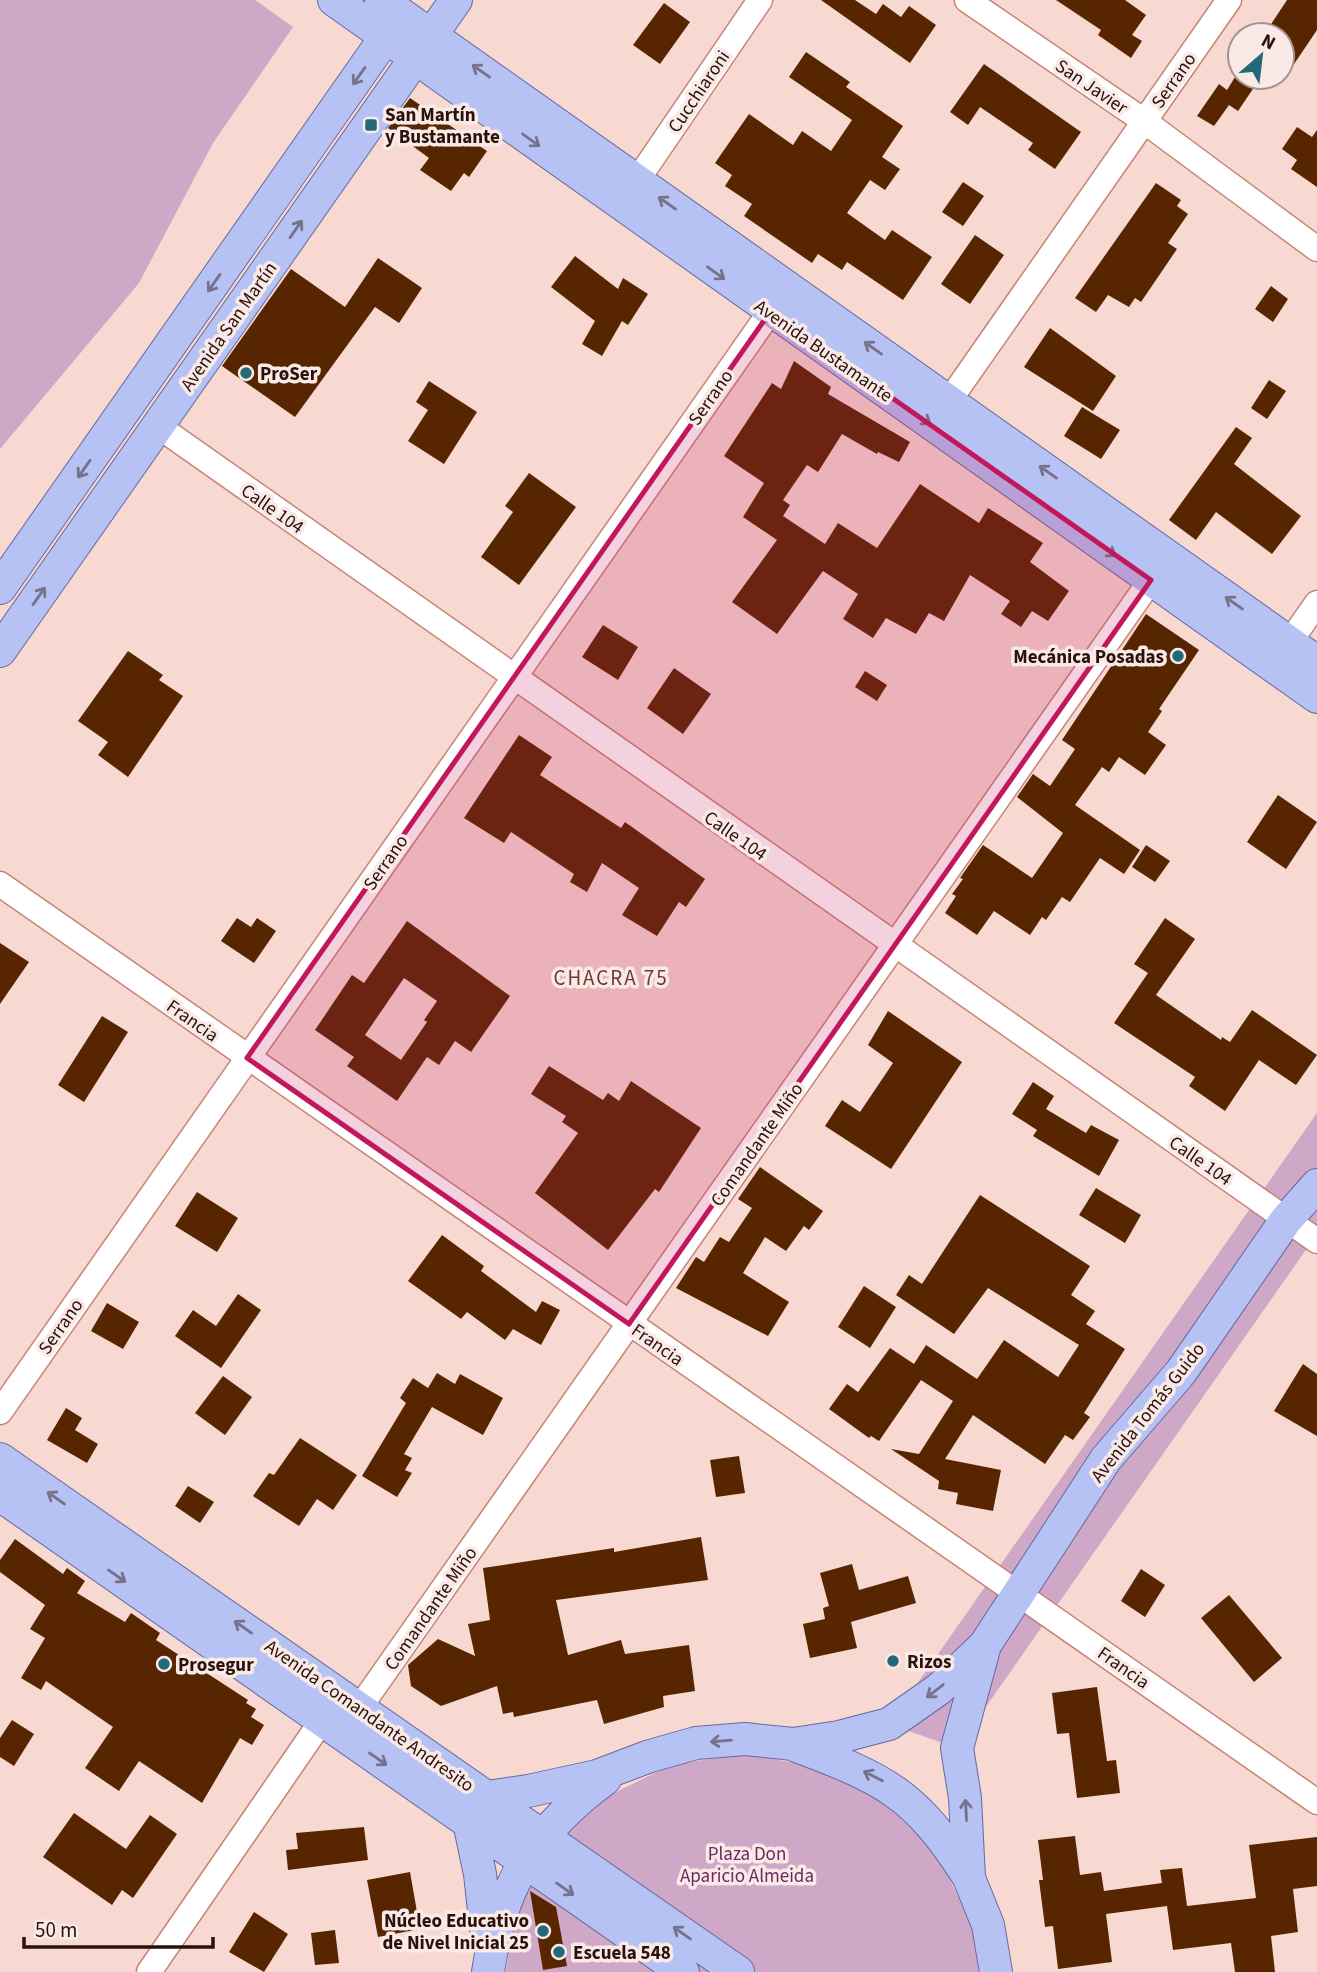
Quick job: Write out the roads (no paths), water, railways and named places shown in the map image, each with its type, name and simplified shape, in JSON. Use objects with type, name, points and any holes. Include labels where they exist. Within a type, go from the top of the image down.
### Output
[{"type":"main road","name":"Avenida Bustamante","points":[[334,0],[395,13],[423,46],[770,312],[1317,697]]},
{"type":"main road","name":"Avenida San Martín","points":[[0,652],[456,0]]},
{"type":"main road","name":"Avenida San Martín","points":[[0,588],[395,13]]},
{"type":"main road","name":"Avenida Bustamante","points":[[423,46],[636,182],[1317,662]]},
{"type":"main road","name":"Avenida Tomás Guido","points":[[793,1744],[889,1724],[939,1689],[985,1645],[1106,1459],[1181,1372],[1286,1220],[1317,1185]]},
{"type":"main road","name":"Avenida Comandante Andresito","points":[[0,1459],[738,1972]]},
{"type":"main road","name":"Avenida Comandante Andresito","points":[[0,1495],[683,1972]]},
{"type":"main road","name":"Avenida Tomás Guido","points":[[969,1878],[965,1798],[957,1748],[985,1645]]},
{"type":"main road","name":"Avenida Tomás Guido","points":[[487,1797],[597,1776],[650,1756],[696,1743],[745,1739],[793,1744],[869,1774],[911,1803],[943,1837],[969,1878],[988,1925],[996,1972]]},
{"type":"main road","name":"Avenida Tomás Guido","points":[[488,1972],[502,1910],[524,1861],[542,1835],[572,1803],[590,1789],[609,1776],[650,1756]]},
{"type":"main road","name":"Avenida Tomás Guido","points":[[469,1822],[486,1924],[488,1972]]},
{"type":"street","name":"Cucchiaroni","points":[[636,182],[760,0]]},
{"type":"street","name":"San Javier","points":[[967,0],[1144,121],[1317,249]]},
{"type":"street","name":"Serrano","points":[[949,401],[1229,0]]},
{"type":"street","name":"Serrano","points":[[0,1412],[770,312]]},
{"type":"street","name":"Calle 104","points":[[158,426],[1317,1241]]},
{"type":"street","name":"Comandante Miño","points":[[360,1707],[1151,580]]},
{"type":"street","points":[[1289,643],[1317,603]]},
{"type":"street","name":"Francia","points":[[0,884],[1317,1802]]},
{"type":"street","points":[[149,1972],[323,1719]]},
{"type":"place","name":"San Martín y Bustamante","points":[[371,125]]},
{"type":"place","name":"ProSer","points":[[246,373]]},
{"type":"place","name":"Mecánica Posadas","points":[[1178,656]]},
{"type":"place","name":"Rizos","points":[[893,1661]]},
{"type":"place","name":"Prosegur","points":[[164,1664]]},
{"type":"place","name":"Núcleo Educativo de Nivel Inicial 25","points":[[543,1931]]},
{"type":"place","name":"Escuela 548","points":[[559,1952]]},
{"type":"district","name":"CHACRA 75","points":[[611,978]]},
{"type":"park label","name":"Plaza Don Aparicio Almeida","points":[[747,1864]]}]
